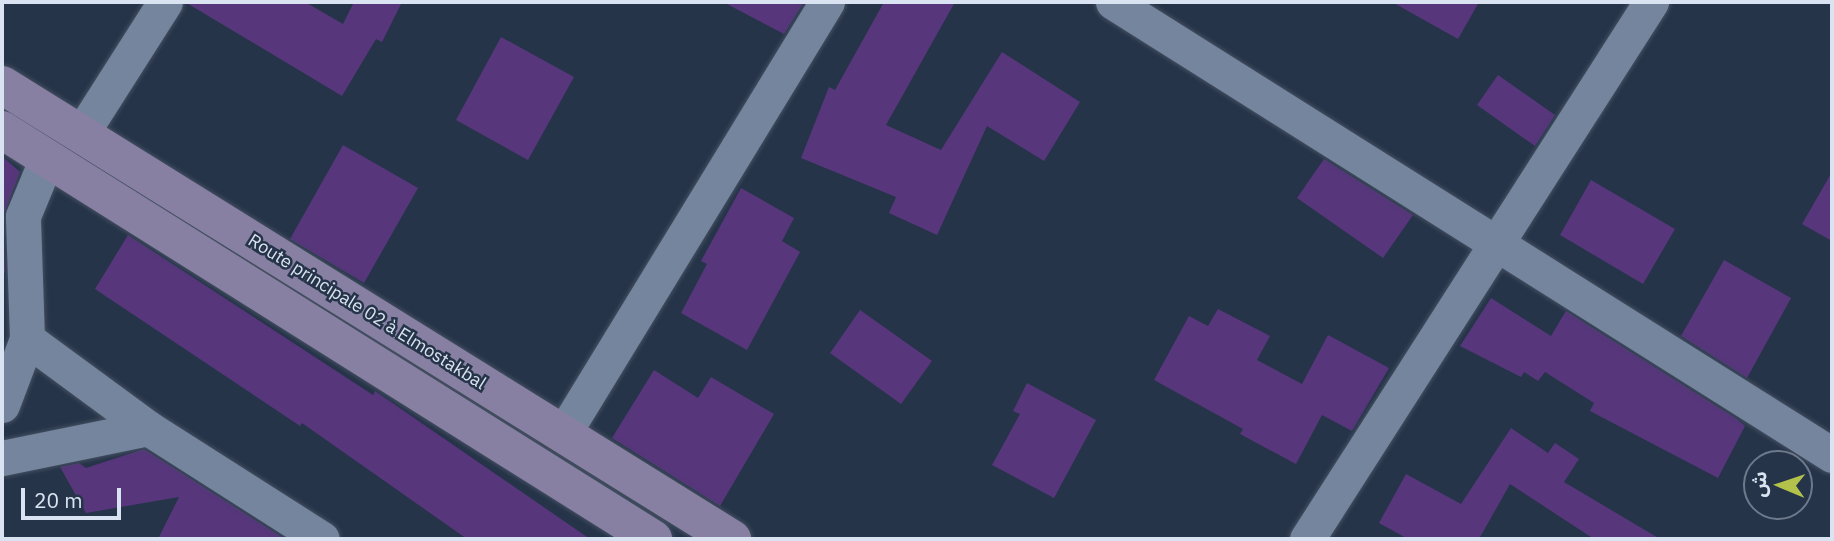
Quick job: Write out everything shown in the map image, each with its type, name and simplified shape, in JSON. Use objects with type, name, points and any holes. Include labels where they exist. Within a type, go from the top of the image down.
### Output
[{"type":"main road","name":"Route principale 02 à Elmostakbal","points":[[2,85],[732,539]]},
{"type":"main road","points":[[2,130],[613,529],[653,539]]},
{"type":"street","points":[[81,134],[165,2]]},
{"type":"street","points":[[564,435],[827,2]]},
{"type":"street","points":[[1113,2],[1832,455]]},
{"type":"street","points":[[1307,539],[1651,2]]},
{"type":"street","points":[[2,405],[27,339],[23,216],[47,158]]},
{"type":"street","points":[[27,339],[148,428],[323,539]]},
{"type":"street","points":[[2,458],[148,428]]},
{"type":"building","points":[[185,2],[305,2],[343,24],[354,2],[402,2],[382,42],[376,39],[342,96]]},
{"type":"building","points":[[723,2],[804,2],[784,34]]},
{"type":"building","points":[[884,2],[955,2],[886,125],[941,150],[1002,52],[1080,102],[1044,161],[987,126],[937,235],[889,213],[896,197],[801,158],[829,87],[835,90]]},
{"type":"building","points":[[1392,2],[1479,2],[1458,39]]},
{"type":"building","points":[[501,37],[574,77],[528,160],[456,120]]},
{"type":"building","points":[[1498,75],[1555,115],[1535,146],[1477,105]]},
{"type":"building","points":[[343,145],[418,188],[364,283],[290,239]]},
{"type":"building","points":[[2,156],[20,172],[3,216],[5,273],[2,272]]},
{"type":"building","points":[[1324,159],[1413,215],[1383,258],[1297,198]]},
{"type":"building","points":[[1832,172],[1832,241],[1802,224]]},
{"type":"building","points":[[1591,180],[1675,229],[1643,284],[1560,235]]},
{"type":"building","points":[[741,188],[794,218],[782,241],[800,252],[747,350],[681,313],[707,264],[701,261]]},
{"type":"building","points":[[128,235],[373,395],[375,391],[590,539],[467,539],[302,423],[300,426],[95,289]]},
{"type":"building","points":[[1724,260],[1791,298],[1747,378],[1681,336]]},
{"type":"building","points":[[1491,298],[1551,336],[1566,311],[1737,419],[1745,426],[1718,478],[1590,411],[1594,403],[1545,372],[1538,381],[1524,372],[1521,377],[1460,346]]},
{"type":"building","points":[[1218,309],[1270,336],[1257,360],[1302,384],[1328,335],[1389,368],[1352,431],[1322,415],[1296,464],[1240,434],[1243,429],[1154,380],[1189,316],[1208,326]]},
{"type":"building","points":[[860,310],[932,361],[901,404],[830,353]]},
{"type":"building","points":[[654,370],[698,398],[711,377],[774,414],[720,506],[612,438]]},
{"type":"building","points":[[1027,383],[1096,420],[1054,498],[992,465],[1020,414],[1013,411]]},
{"type":"building","points":[[1511,428],[1548,453],[1555,443],[1579,459],[1564,482],[1660,539],[1594,539],[1510,484],[1479,539],[1408,539],[1379,523],[1406,474],[1461,504]]},
{"type":"building","points":[[144,449],[285,539],[158,539],[179,497],[86,513],[60,467],[79,463],[86,468]]}]
